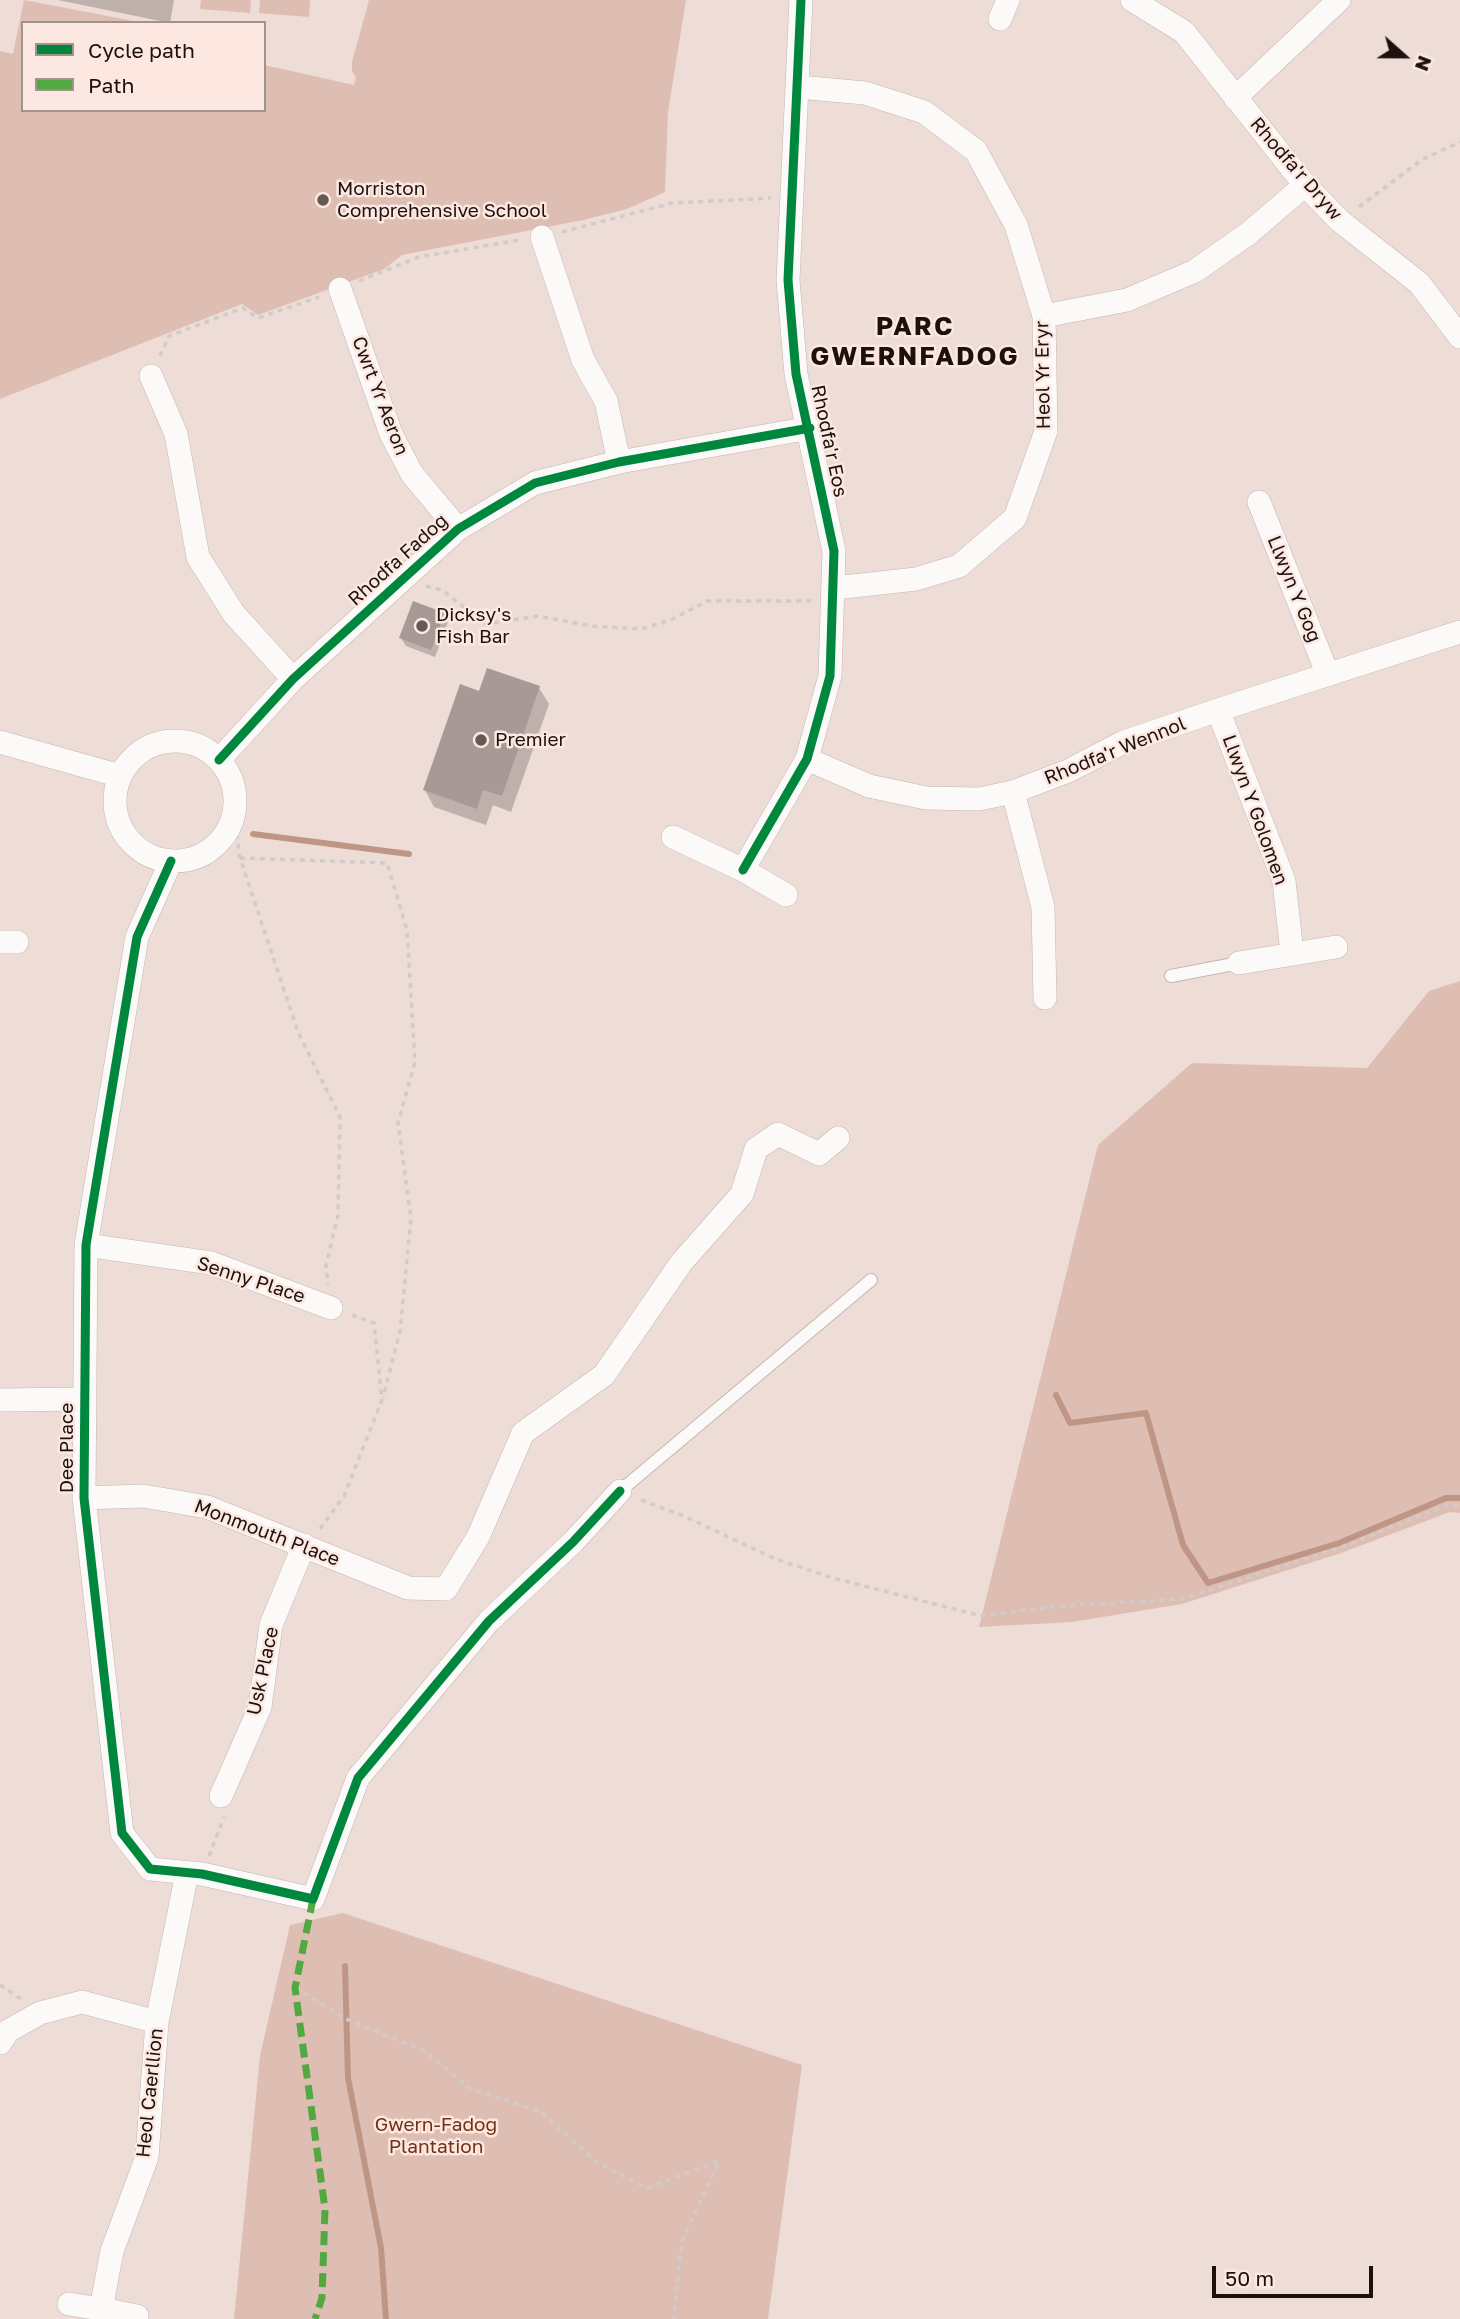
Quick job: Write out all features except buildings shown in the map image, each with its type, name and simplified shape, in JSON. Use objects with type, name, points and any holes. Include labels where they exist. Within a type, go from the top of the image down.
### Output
[{"type":"street","name":"Rhodfa'r Eos","points":[[743,870],[807,759],[830,676],[834,551],[810,428],[796,374],[788,280],[801,0]]},
{"type":"street","name":"Rhodfa'r Dryw","points":[[1132,0],[1184,32],[1305,185],[1340,221],[1419,283],[1460,337]]},
{"type":"street","points":[[1235,97],[1339,0]]},
{"type":"street","name":"Heol Yr Eryr","points":[[798,87],[865,93],[924,112],[976,151],[1016,225],[1044,316],[1046,431],[1015,518],[959,566],[916,579],[834,594]]},
{"type":"street","points":[[1044,316],[1127,300],[1195,271],[1249,233],[1305,185]]},
{"type":"street","points":[[542,237],[583,360],[606,401],[619,462]]},
{"type":"street","name":"Cwrt Yr Aeron","points":[[340,289],[391,434],[412,474],[458,529]]},
{"type":"street","points":[[151,376],[176,434],[198,557],[234,614],[293,679]]},
{"type":"street","name":"Rhodfa Fadog","points":[[219,760],[293,679],[458,529],[535,482],[619,462],[810,428]]},
{"type":"street","name":"Llwyn Y Gog","points":[[1259,502],[1328,675]]},
{"type":"street","name":"Rhodfa'r Wennol","points":[[807,759],[869,786],[926,798],[979,799],[1013,792],[1068,771],[1124,742],[1460,632]]},
{"type":"street","name":"Llwyn Y Golomen","points":[[1218,710],[1284,881],[1292,953]]},
{"type":"street","points":[[173,741],[194,744],[219,760],[230,778],[235,799],[234,814],[225,833],[205,853],[171,861],[151,856],[128,839],[118,821],[114,800],[120,776],[132,758],[149,746],[173,741]]},
{"type":"street","points":[[0,742],[120,776]]},
{"type":"street","points":[[1013,792],[1043,908],[1045,998]]},
{"type":"street","points":[[673,837],[743,870],[786,895]]},
{"type":"street","name":"Dee Place","points":[[171,861],[136,937],[86,1245],[85,1498],[122,1833],[150,1869],[195,1873],[313,1899],[358,1779],[489,1621],[573,1542],[620,1490]]},
{"type":"street","points":[[1239,963],[1336,947]]},
{"type":"street","name":"Monmouth Place","points":[[85,1498],[143,1496],[207,1507],[408,1588],[446,1589],[478,1537],[523,1433],[604,1376],[681,1264],[742,1194],[756,1149],[778,1134],[819,1154],[838,1138]]},
{"type":"street","name":"Senny Place","points":[[86,1245],[211,1263],[331,1308]]},
{"type":"street","points":[[0,1400],[85,1399]]},
{"type":"street","name":"Usk Place","points":[[220,1796],[260,1707],[271,1625],[304,1545]]},
{"type":"street","name":"Heol Caerllion","points":[[102,2309],[112,2251],[147,2157],[157,2022],[195,1873]]},
{"type":"street","points":[[0,2043],[8,2031],[40,2013],[82,2002],[157,2022]]},
{"type":"street","points":[[69,2304],[137,2316]]},
{"type":"lane","points":[[1171,976],[1239,963]]},
{"type":"lane","points":[[620,1490],[871,1280]]},
{"type":"path","points":[[1340,221],[1423,159],[1460,142]]},
{"type":"path","points":[[151,376],[169,336],[243,308],[258,318],[419,257],[542,237],[672,203],[790,197]]},
{"type":"path","points":[[401,581],[442,590],[486,624],[538,616],[591,626],[641,629],[671,620],[707,601],[834,594]]},
{"type":"path","points":[[234,814],[240,858],[298,1032],[340,1117],[338,1215],[326,1265],[331,1308],[374,1323],[382,1400]]},
{"type":"path","points":[[240,858],[387,863],[407,930],[415,1062],[398,1123],[411,1218],[400,1331],[382,1400],[344,1496],[326,1522],[304,1545]]},
{"type":"path","points":[[620,1490],[684,1516],[773,1558],[833,1578],[982,1616],[1059,1606],[1182,1599],[1342,1546],[1447,1505],[1460,1505]]},
{"type":"path","points":[[195,1873],[228,1808],[220,1796]]},
{"type":"path","points":[[295,1988],[346,2019],[425,2051],[469,2088],[541,2112],[598,2163],[647,2188],[719,2161],[681,2243],[674,2319]]},
{"type":"green space","name":"Morriston Comprehensive School","points":[[24,0],[134,21],[21,21],[21,112],[266,112],[266,65],[354,85],[356,78],[352,71],[352,62],[369,0],[686,0],[668,112],[665,192],[627,209],[583,220],[402,255],[384,269],[258,315],[242,304],[0,399],[0,51],[13,54]]},
{"type":"green space","points":[[201,0],[251,0],[250,13],[200,9]]},
{"type":"green space","points":[[260,0],[310,0],[309,17],[259,13]]},
{"type":"green space","points":[[1460,981],[1460,1513],[1450,1512],[1341,1553],[1182,1604],[1072,1622],[979,1627],[1098,1145],[1192,1063],[1367,1068],[1429,991]]},
{"type":"green space","name":"Gwern-Fadog Plantation","points":[[343,1913],[802,2065],[768,2319],[234,2319],[260,2056],[290,1925]]},
{"type":"waterway","points":[[253,834],[409,854]]},
{"type":"waterway","points":[[1056,1395],[1070,1423],[1146,1413],[1183,1545],[1208,1583],[1339,1543],[1446,1498],[1460,1498]]},
{"type":"waterway","points":[[345,1966],[348,2078],[381,2248],[386,2319]]},
{"type":"marked path","points":[[313,1899],[295,1988],[325,2209],[322,2298],[315,2319]]},
{"type":"cycle path","points":[[743,870],[807,759],[830,676],[834,551],[796,374],[788,280],[801,0]]},
{"type":"cycle path","points":[[219,760],[293,679],[458,529],[535,483],[619,462],[810,428]]},
{"type":"cycle path","points":[[171,861],[137,937],[86,1245],[84,1498],[122,1833],[150,1869],[202,1874],[313,1899],[358,1778],[489,1621],[573,1542],[620,1491]]},
{"type":"place","name":"Morriston Comprehensive School","points":[[323,200]]},
{"type":"place","name":"Dicksy's Fish Bar","points":[[422,626]]},
{"type":"place","name":"Premier","points":[[481,740]]},
{"type":"district","name":"PARC GWERNFADOG","points":[[915,342]]}]
